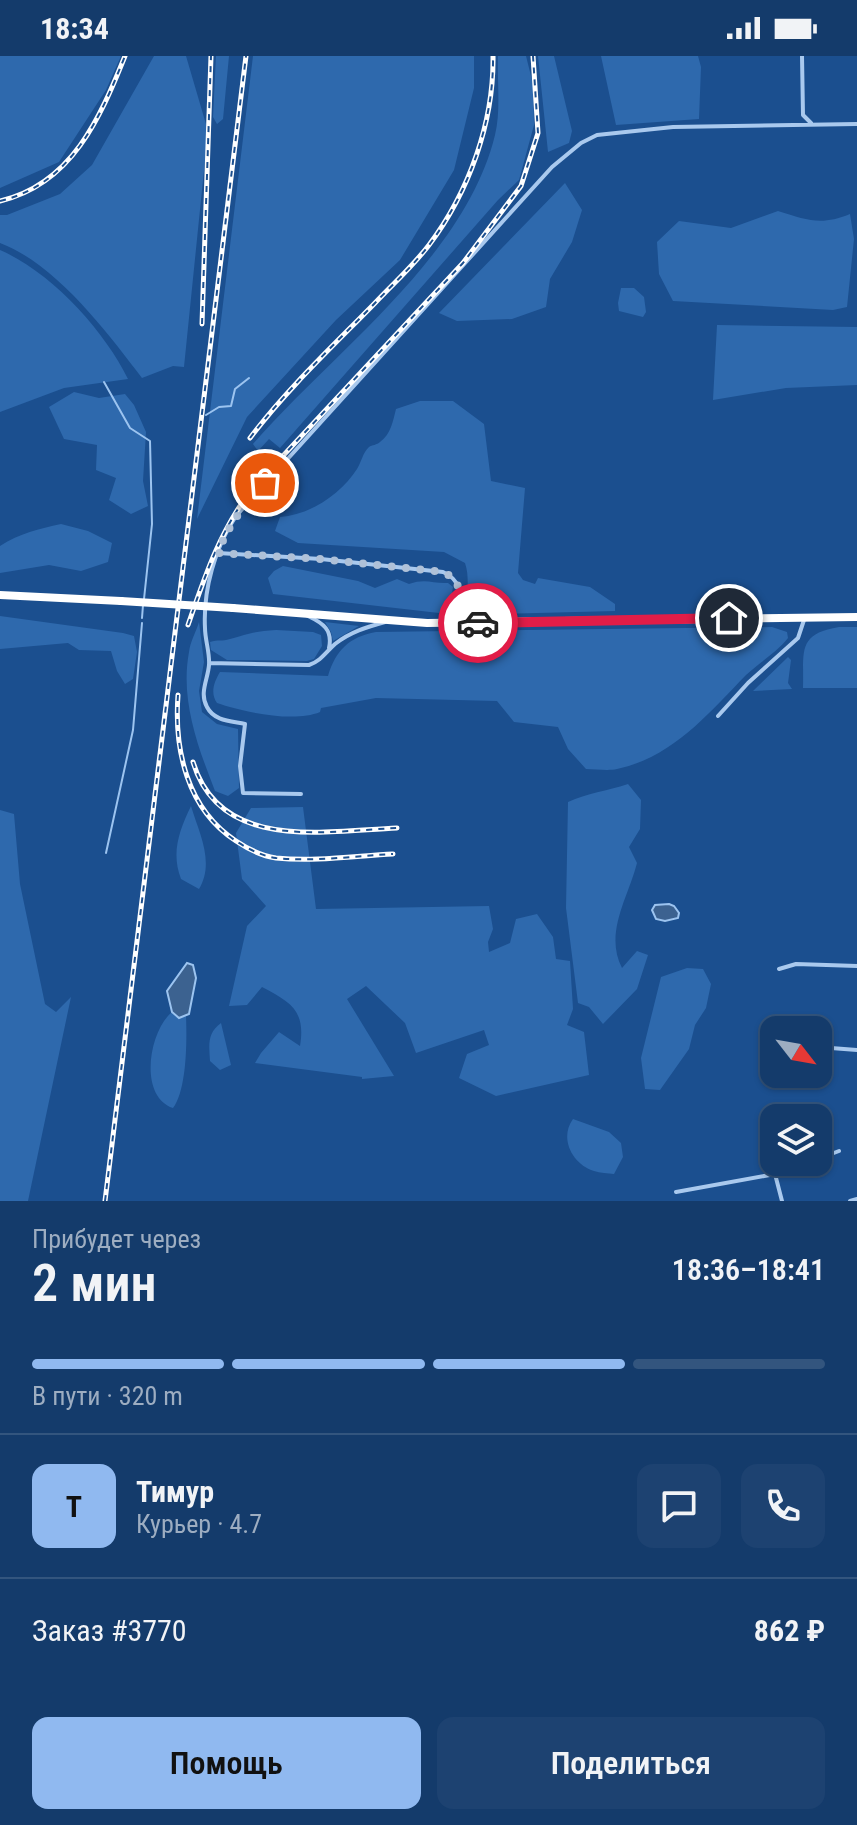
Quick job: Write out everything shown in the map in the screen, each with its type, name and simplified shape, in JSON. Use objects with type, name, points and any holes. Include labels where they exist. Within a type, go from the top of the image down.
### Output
[{"type":"highway","points":[[0,595],[459,623],[857,617]]},
{"type":"street","points":[[802,56],[803,115],[811,123]]},
{"type":"street","points":[[301,794],[243,793],[240,766],[245,724],[218,719],[207,707],[203,691],[209,663],[205,627],[211,578],[227,528],[245,504],[552,167],[581,143],[597,135],[673,127],[857,124]]},
{"type":"street","points":[[218,553],[321,559],[443,572],[458,584],[459,623]]},
{"type":"street","points":[[302,613],[326,628],[330,640],[328,651]]},
{"type":"street","points":[[718,716],[748,683],[798,638],[805,617]]},
{"type":"street","points":[[209,663],[304,666],[317,663],[355,632],[391,621]]},
{"type":"street","points":[[779,969],[796,964],[857,966]]},
{"type":"street","points":[[832,1048],[857,1050]]},
{"type":"street","points":[[832,1154],[839,1151]]},
{"type":"street","points":[[676,1192],[764,1176]]},
{"type":"street","points":[[776,1176],[782,1201]]},
{"type":"street","points":[[850,1201],[857,1199]]},
{"type":"shaded area","points":[[0,56],[121,56],[106,90],[59,162],[0,188]]},
{"type":"shaded area","points":[[154,56],[186,56],[208,131],[184,367],[173,366],[142,378],[79,301],[41,266],[0,243],[0,215],[60,194],[92,165]]},
{"type":"shaded area","points":[[216,56],[229,56],[223,119],[217,124],[213,117]]},
{"type":"shaded area","points":[[253,56],[474,56],[474,88],[454,170],[400,260],[336,320],[247,417],[197,519]]},
{"type":"shaded area","points":[[498,56],[526,56],[533,84],[534,125],[519,180],[280,448],[269,439],[258,451],[253,444],[393,301],[456,222],[479,180],[495,135]]},
{"type":"shaded area","points":[[538,56],[554,56],[572,131],[569,143],[548,152]]},
{"type":"shaded area","points":[[601,56],[698,56],[701,67],[699,119],[616,125]]},
{"type":"shaded area","points":[[565,183],[582,210],[572,242],[550,279],[546,307],[512,319],[457,321],[439,313]]},
{"type":"shaded area","points":[[778,211],[814,220],[831,220],[850,214],[854,239],[847,307],[833,310],[673,301],[659,274],[657,242],[679,221],[731,228]]},
{"type":"shaded area","points":[[0,250],[38,273],[74,304],[105,341],[128,379],[64,388],[0,412]]},
{"type":"shaded area","points":[[621,288],[634,288],[644,297],[646,312],[643,317],[619,311]]},
{"type":"shaded area","points":[[717,325],[857,327],[857,385],[786,388],[713,400]]},
{"type":"shaded area","points":[[74,392],[99,398],[125,394],[134,405],[146,432],[143,481],[148,506],[131,514],[109,500],[116,478],[96,470],[97,445],[64,439],[49,407]]},
{"type":"shaded area","points":[[420,401],[453,401],[484,424],[491,481],[525,488],[518,573],[523,580],[535,584],[538,578],[590,587],[615,604],[615,611],[495,614],[471,609],[465,563],[444,552],[298,543],[275,531],[280,517],[313,508],[334,495],[357,469],[367,449],[387,435],[396,409]]},
{"type":"shaded area","points":[[61,524],[88,531],[112,543],[108,562],[81,571],[49,565],[0,573],[0,546],[22,535]]},
{"type":"shaded area","points":[[283,566],[358,581],[375,588],[397,579],[409,584],[425,581],[448,583],[453,587],[450,606],[439,613],[273,594],[268,578]]},
{"type":"shaded area","points":[[0,616],[134,636],[137,652],[133,679],[125,684],[111,651],[79,650],[68,643],[0,649]]},
{"type":"shaded area","points":[[199,622],[204,662],[199,691],[202,712],[217,724],[238,729],[239,788],[228,796],[215,791],[197,740],[189,705],[189,652]]},
{"type":"shaded area","points":[[325,622],[359,626],[333,641]]},
{"type":"shaded area","points":[[772,627],[787,632],[788,638],[703,719],[655,755],[613,770],[586,769],[568,749],[558,727],[514,722],[497,701],[376,698],[321,708],[320,712],[309,715],[283,716],[254,713],[217,703],[213,691],[220,672],[328,676],[345,646],[358,637],[376,632]]},
{"type":"shaded area","points":[[857,627],[857,688],[803,688],[804,654],[809,640],[825,630]]},
{"type":"shaded area","points":[[276,630],[313,632],[321,635],[322,646],[314,659],[307,661],[227,660],[211,650],[210,642]]},
{"type":"shaded area","points":[[788,657],[791,660],[788,683],[792,689],[753,691]]},
{"type":"shaded area","points":[[628,784],[641,800],[640,829],[629,847],[637,863],[619,916],[615,942],[622,968],[637,951],[648,955],[637,989],[603,1024],[589,1007],[578,1003],[566,908],[568,802]]},
{"type":"shaded area","points":[[191,806],[206,858],[204,879],[199,889],[181,879],[177,860],[180,833]]},
{"type":"shaded area","points":[[303,807],[316,909],[489,906],[493,929],[488,942],[489,952],[510,943],[516,919],[537,914],[553,937],[556,959],[570,961],[573,1009],[567,1025],[584,1032],[589,1075],[496,1096],[459,1078],[467,1054],[489,1045],[484,1030],[416,1053],[405,1023],[366,986],[347,999],[394,1076],[362,1079],[255,1063],[279,1032],[300,1046],[301,1024],[288,1003],[262,987],[247,1005],[229,1006],[247,926],[266,906],[242,879],[236,833],[251,808]]},
{"type":"shaded area","points":[[0,810],[14,814],[20,884],[45,1004],[56,1012],[71,997],[28,1201],[0,1201]]},
{"type":"shaded area","points":[[669,904],[679,913],[678,918],[665,921],[656,919],[652,910],[655,905]]},
{"type":"shaded area","points":[[187,963],[193,965],[196,978],[189,1014],[179,1018],[172,1012],[167,991]]},
{"type":"shaded area","points":[[687,968],[703,969],[711,984],[706,1008],[695,1025],[689,1049],[660,1090],[645,1089],[641,1058],[661,977]]},
{"type":"shaded area","points":[[172,1012],[179,1018],[186,1016],[184,1077],[173,1108],[162,1101],[151,1077],[153,1048],[164,1021]]},
{"type":"shaded area","points":[[221,1023],[231,1065],[220,1070],[210,1061],[209,1045],[213,1031]]},
{"type":"shaded area","points":[[573,1119],[609,1132],[621,1143],[623,1157],[614,1174],[594,1171],[579,1163],[568,1142],[567,1134]]},
{"type":"waterway","points":[[206,415],[219,407],[231,406],[235,389],[249,378]]},
{"type":"waterway","points":[[104,382],[130,428],[150,441],[152,524],[144,599]]},
{"type":"waterway","points":[[142,618],[143,605]]},
{"type":"waterway","points":[[106,853],[133,730],[142,623]]},
{"type":"railway","points":[[0,201],[25,192],[65,164],[93,125],[125,56]]},
{"type":"railway","points":[[202,324],[211,56]]},
{"type":"railway","points":[[105,1201],[246,56]]},
{"type":"railway","points":[[250,438],[294,385],[416,260],[443,224],[467,179],[484,131],[493,56]]},
{"type":"railway","points":[[188,625],[221,539],[251,490],[463,263],[521,186],[538,133],[533,56]]},
{"type":"railway","points":[[178,695],[178,737],[187,777],[206,812],[219,828],[236,841],[255,852],[276,858],[320,859],[393,854]]},
{"type":"railway","points":[[193,762],[207,791],[226,811],[250,823],[278,830],[308,832],[397,828]]},
{"type":"way so far","points":[[265,483],[227,528],[218,553],[321,559],[443,572],[458,584],[459,623],[478,623]]},
{"type":"route","points":[[478,623],[729,618]]}]
